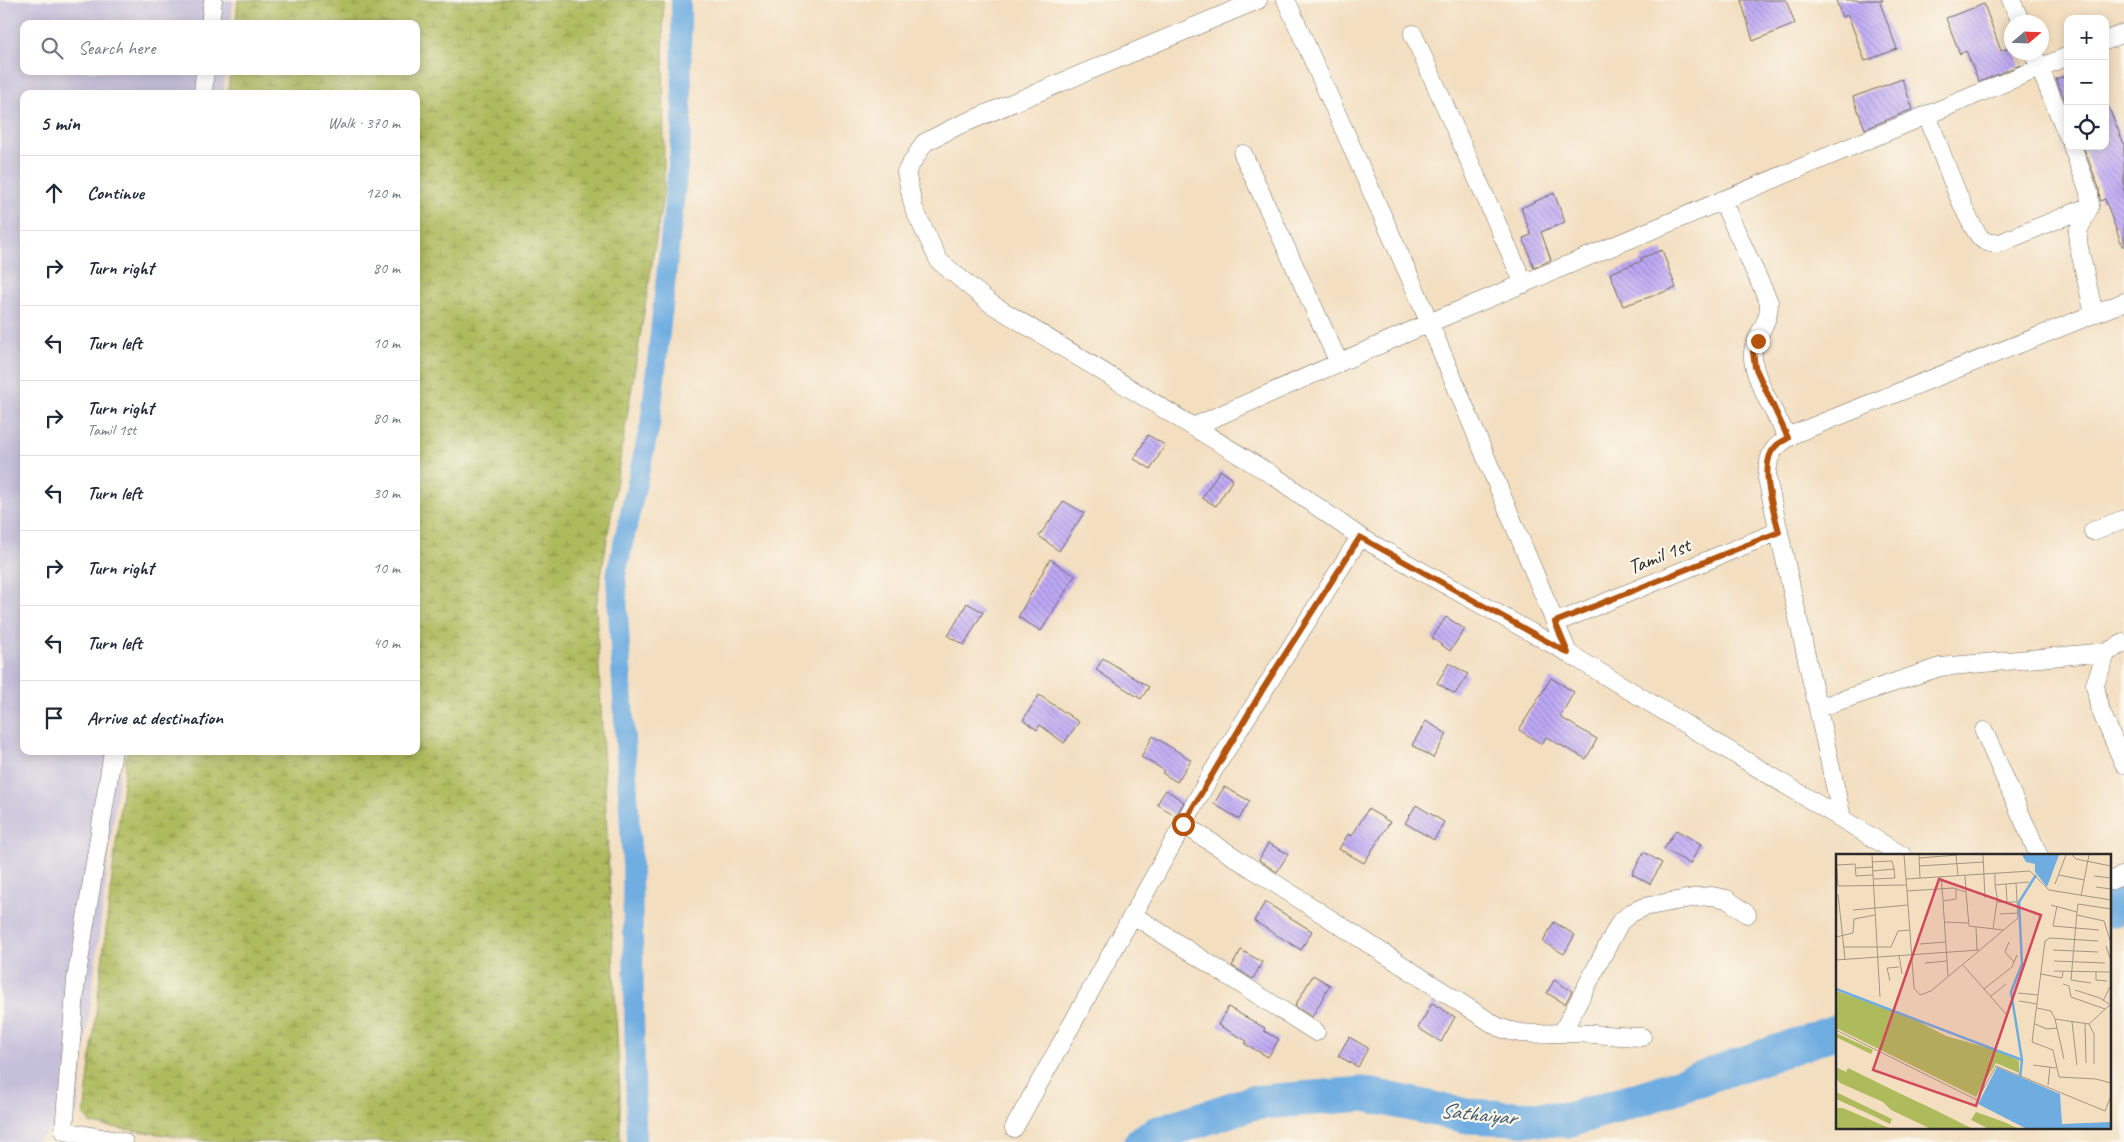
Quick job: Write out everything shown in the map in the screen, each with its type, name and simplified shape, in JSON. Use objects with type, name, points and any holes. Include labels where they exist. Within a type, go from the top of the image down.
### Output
[{"type":"street","points":[[210,20],[213,0]]},
{"type":"street","points":[[1258,0],[955,127],[924,143],[906,172],[914,210],[939,261],[990,303],[1274,476],[1360,537],[1568,653],[1900,854]]},
{"type":"street","points":[[1286,0],[1429,323],[1568,653]]},
{"type":"street","points":[[2011,0],[2017,15]]},
{"type":"street","points":[[2109,39],[2124,33]]},
{"type":"street","points":[[1413,34],[1524,284]]},
{"type":"street","points":[[2049,58],[2064,56]]},
{"type":"street","points":[[1193,427],[1429,323],[1926,115],[2036,60],[2064,126]]},
{"type":"street","points":[[203,90],[205,75]]},
{"type":"street","points":[[1926,115],[1970,222],[1982,240],[1990,244],[2000,243],[2090,206]]},
{"type":"street","points":[[2073,150],[2089,192],[2090,206],[2078,231],[2078,243],[2094,314]]},
{"type":"street","points":[[1243,154],[1339,363]]},
{"type":"street","points":[[1722,200],[1769,302],[1770,314],[1753,352],[1755,367],[1788,438]]},
{"type":"street","points":[[1842,818],[1767,478],[1768,460],[1774,447],[1788,438],[2124,302]]},
{"type":"street","points":[[2093,531],[2124,518]]},
{"type":"street","name":"Tamil 1st","points":[[1555,622],[1779,532]]},
{"type":"street","points":[[1014,1128],[1183,824],[1263,689],[1360,537]]},
{"type":"street","points":[[1818,708],[1940,667],[2106,652],[2124,643]]},
{"type":"street","points":[[2106,652],[2095,684],[2099,707],[2124,763]]},
{"type":"street","points":[[1984,731],[2038,854]]},
{"type":"street","points":[[111,755],[76,980],[64,1131],[124,1142]]},
{"type":"street","points":[[1183,824],[1498,1027],[1517,1034],[1562,1033],[1642,1037]]},
{"type":"street","points":[[2112,880],[2124,875]]},
{"type":"street","points":[[1562,1033],[1620,922],[1631,913],[1644,907],[1696,897],[1712,896],[1728,899],[1747,914]]},
{"type":"street","points":[[1133,915],[1316,1032]]},
{"type":"shaded area","points":[[0,0],[233,0],[231,20],[20,20],[20,75],[225,75],[223,90],[20,90],[20,755],[122,755],[77,1112],[34,1142],[0,1142]]},
{"type":"green space","points":[[238,0],[663,0],[664,190],[596,607],[620,1096],[620,1142],[212,1142],[91,1124],[84,1115],[127,755],[420,755],[420,90],[228,90],[230,75],[420,75],[420,20],[236,20]]},
{"type":"building","points":[[1741,0],[1786,0],[1795,24],[1753,41]]},
{"type":"building","points":[[1836,0],[1883,0],[1880,3],[1897,49],[1865,61],[1848,15],[1842,17]]},
{"type":"building","points":[[1984,4],[2001,51],[2004,50],[2004,60],[2018,60],[2020,65],[1979,82],[1966,51],[1960,54],[1946,18]]},
{"type":"building","points":[[2064,76],[2064,98],[2056,79]]},
{"type":"building","points":[[1902,79],[1913,109],[1865,129],[1853,97]]},
{"type":"building","points":[[2109,108],[2124,144],[2124,246],[2122,246],[2105,199],[2100,201],[2099,188],[2085,150],[2109,150]]},
{"type":"building","points":[[1554,193],[1565,222],[1541,232],[1551,260],[1534,268],[1523,238],[1531,235],[1521,208]]},
{"type":"building","points":[[1662,250],[1676,288],[1623,306],[1610,273],[1642,261],[1641,258]]},
{"type":"building","points":[[1148,435],[1165,445],[1151,469],[1134,459]]},
{"type":"building","points":[[1220,470],[1233,479],[1216,506],[1202,498]]},
{"type":"building","points":[[1064,501],[1084,513],[1059,551],[1039,536]]},
{"type":"building","points":[[1050,559],[1075,576],[1041,631],[1018,617]]},
{"type":"building","points":[[967,603],[983,612],[964,645],[948,636]]},
{"type":"building","points":[[1446,617],[1465,629],[1450,651],[1432,638]]},
{"type":"building","points":[[1103,658],[1149,687],[1141,699],[1096,670]]},
{"type":"building","points":[[1449,663],[1468,674],[1455,694],[1437,683]]},
{"type":"building","points":[[1551,678],[1574,692],[1560,717],[1597,739],[1586,759],[1546,737],[1542,744],[1519,730]]},
{"type":"building","points":[[1039,695],[1079,722],[1064,743],[1040,725],[1037,730],[1023,720]]},
{"type":"building","points":[[1426,721],[1447,734],[1433,758],[1412,745]]},
{"type":"building","points":[[1153,736],[1191,760],[1177,782],[1162,773],[1164,770],[1141,757]]},
{"type":"building","points":[[1224,787],[1250,801],[1239,819],[1214,804]]},
{"type":"building","points":[[1166,790],[1184,802],[1176,816],[1157,804]]},
{"type":"building","points":[[1416,805],[1444,822],[1434,840],[1405,823]]},
{"type":"building","points":[[1368,809],[1390,822],[1364,863],[1339,849],[1348,834],[1352,836]]},
{"type":"building","points":[[1676,830],[1701,844],[1690,864],[1664,849]]},
{"type":"building","points":[[1268,843],[1288,854],[1277,872],[1259,860]]},
{"type":"building","points":[[1644,852],[1662,863],[1650,884],[1632,874]]},
{"type":"building","points":[[1265,902],[1312,931],[1301,950],[1254,921]]},
{"type":"building","points":[[1554,922],[1575,935],[1564,954],[1543,942]]},
{"type":"building","points":[[1241,950],[1262,962],[1253,979],[1232,966]]},
{"type":"building","points":[[1313,975],[1330,985],[1312,1017],[1295,1006]]},
{"type":"building","points":[[1554,980],[1572,991],[1565,1004],[1547,993]]},
{"type":"building","points":[[1432,1003],[1455,1017],[1441,1042],[1418,1028]]},
{"type":"building","points":[[1228,1007],[1265,1028],[1264,1031],[1279,1039],[1268,1057],[1245,1044],[1247,1041],[1218,1025]]},
{"type":"building","points":[[1349,1037],[1368,1048],[1358,1067],[1338,1056]]},
{"type":"waterway","points":[[636,1142],[632,866],[616,575],[650,425],[682,129],[681,0]]},
{"type":"waterway","name":"Sathaiyar","points":[[2112,909],[2124,903]]},
{"type":"waterway","name":"Sathaiyar","points":[[1142,1142],[1156,1134],[1251,1103],[1364,1094],[1467,1116],[1568,1120],[1652,1095],[1836,1032]]},
{"type":"route","points":[[1183,824],[1263,689],[1360,537],[1568,653],[1555,622],[1779,532],[1767,478],[1768,460],[1774,447],[1788,438],[1755,367],[1753,352],[1758,341]]}]
